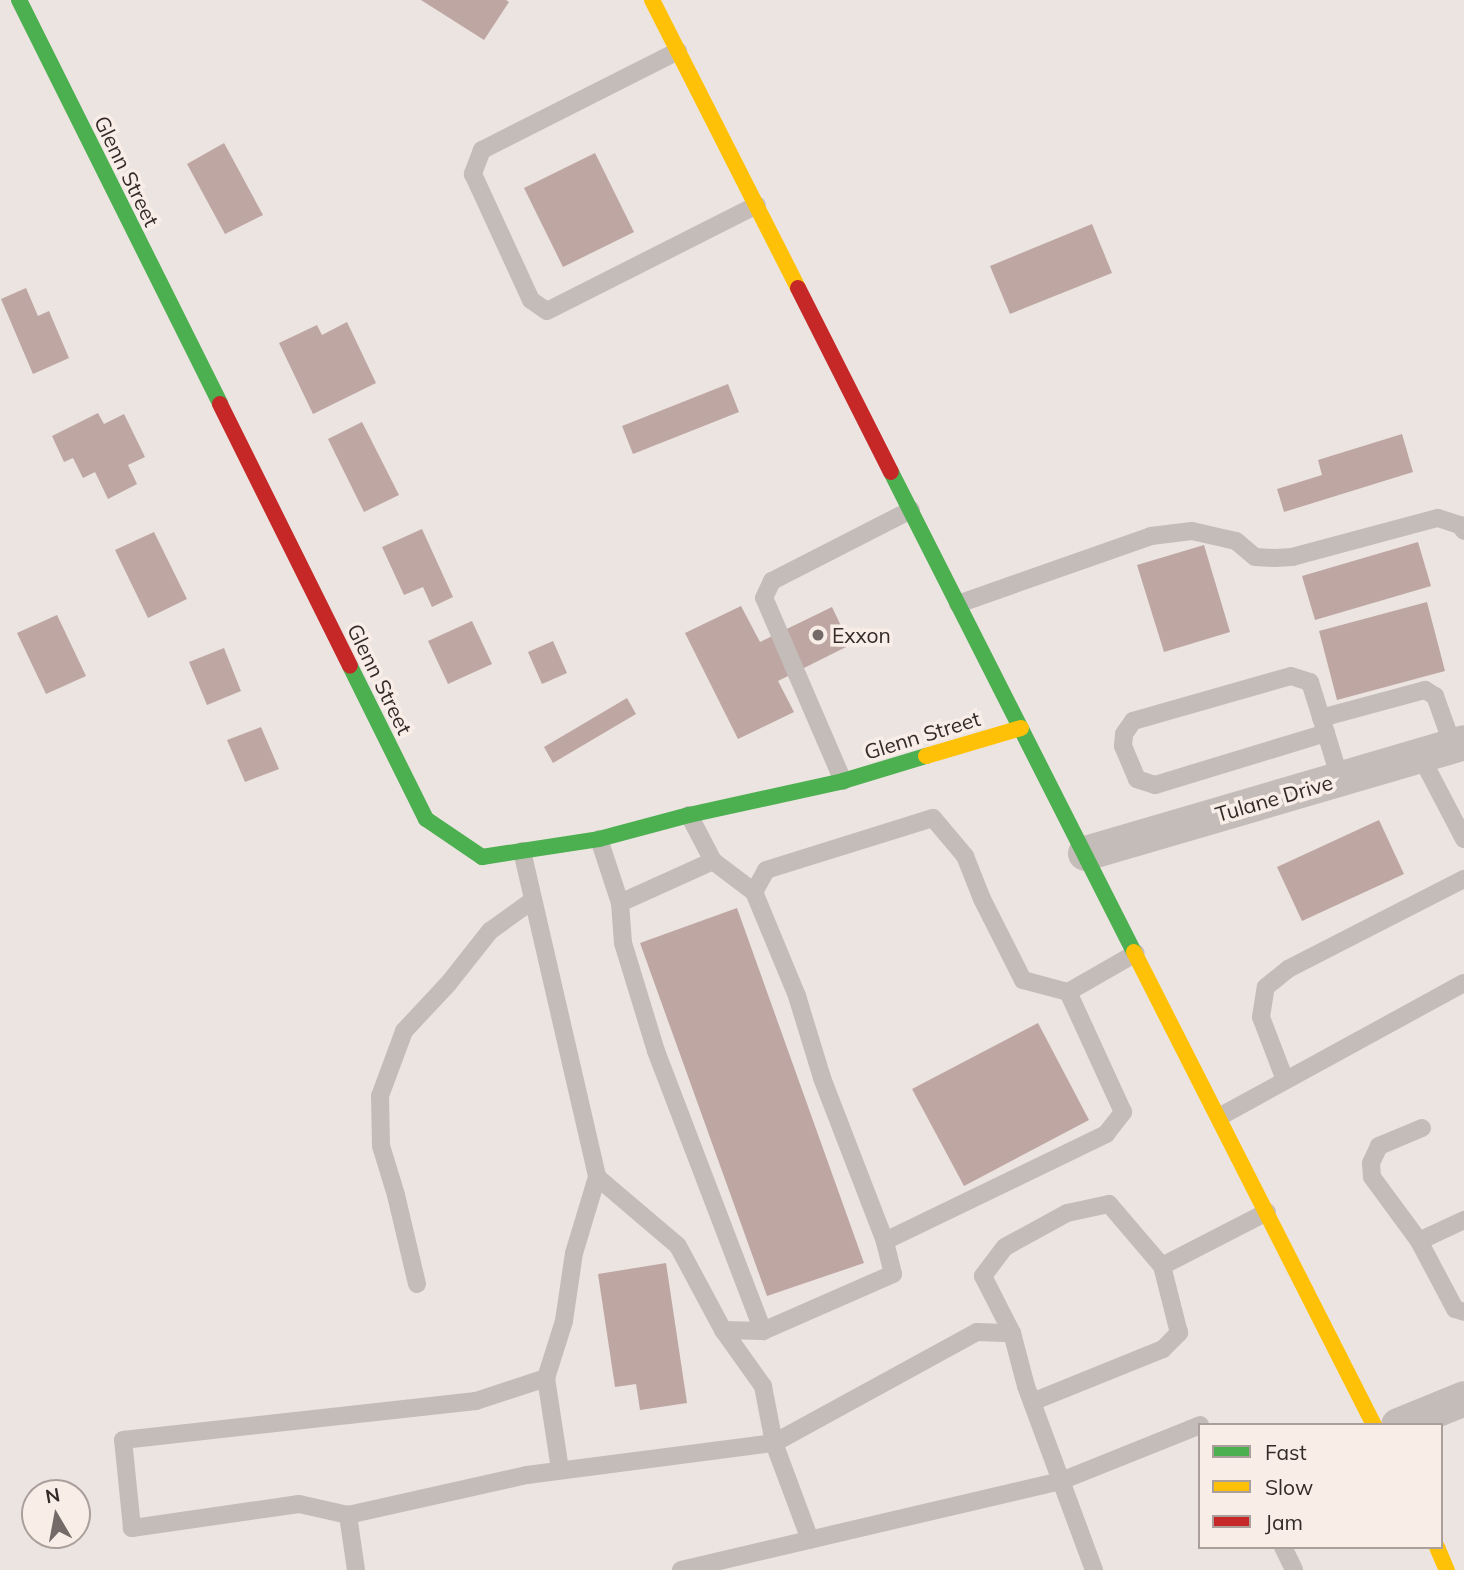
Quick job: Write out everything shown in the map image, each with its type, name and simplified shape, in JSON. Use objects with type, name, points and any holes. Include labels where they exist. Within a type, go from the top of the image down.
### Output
[{"type":"main road","name":"Glenn Street","points":[[19,0],[426,819],[482,857],[522,851],[599,839],[689,815],[843,781],[1021,728]]},
{"type":"main road","points":[[652,0],[1373,1423]]},
{"type":"main road","points":[[1438,1549],[1447,1570]]},
{"type":"street","name":"Tulane Drive","points":[[1085,853],[1458,744]]},
{"type":"street","points":[[1403,1423],[1464,1398]]},
{"type":"lane","points":[[678,51],[482,150],[473,174],[531,300],[547,311],[757,205]]},
{"type":"lane","points":[[843,781],[764,598],[772,581],[911,510]]},
{"type":"lane","points":[[958,604],[1151,536],[1192,531],[1236,541],[1255,557],[1275,558],[1293,557],[1438,518],[1460,525],[1464,531]]},
{"type":"lane","points":[[1340,779],[1324,725],[1310,682],[1291,676],[1133,721],[1124,734],[1124,746],[1137,779],[1155,785],[1324,725],[1426,690],[1435,696],[1458,744]]},
{"type":"lane","points":[[1420,755],[1464,839]]},
{"type":"lane","points":[[689,815],[713,861],[754,892],[797,996],[822,1078],[885,1241],[893,1274],[763,1331],[723,1330]]},
{"type":"lane","points":[[754,892],[766,870],[933,818],[965,856],[982,898],[1023,981],[1068,992],[1136,953]]},
{"type":"lane","points":[[599,839],[620,904],[622,943],[656,1051],[763,1331]]},
{"type":"lane","points":[[522,851],[597,1177],[574,1253],[564,1321],[545,1378],[560,1470]]},
{"type":"lane","points":[[620,904],[713,861]]},
{"type":"lane","points":[[1285,1080],[1261,1017],[1266,987],[1288,969],[1464,879]]},
{"type":"lane","points":[[417,1284],[396,1195],[381,1146],[380,1096],[404,1031],[448,984],[489,931],[533,900]]},
{"type":"lane","points":[[1219,1117],[1464,983]]},
{"type":"lane","points":[[885,1241],[1106,1135],[1123,1112],[1068,992]]},
{"type":"lane","points":[[1422,1128],[1379,1146],[1371,1163],[1372,1177],[1419,1241],[1455,1309],[1464,1312]]},
{"type":"lane","points":[[597,1177],[678,1246],[723,1330],[763,1386],[774,1443],[810,1540]]},
{"type":"lane","points":[[1032,1402],[1163,1349],[1179,1333],[1162,1266],[1109,1204],[1067,1213],[1006,1247],[984,1276],[1012,1333],[1032,1402],[1094,1570]]},
{"type":"lane","points":[[1162,1266],[1267,1212]]},
{"type":"lane","points":[[1419,1241],[1464,1220]]},
{"type":"lane","points":[[545,1378],[476,1401],[122,1440],[132,1528],[299,1504],[348,1515],[527,1475],[774,1443],[977,1332],[1012,1333]]},
{"type":"lane","points":[[681,1570],[1061,1481],[1198,1424]]},
{"type":"lane","points":[[348,1515],[356,1570]]},
{"type":"lane","points":[[1284,1549],[1294,1570]]},
{"type":"building","points":[[421,0],[506,0],[509,2],[484,40]]},
{"type":"building","points":[[224,143],[263,215],[225,234],[187,164]]},
{"type":"building","points":[[595,153],[634,232],[563,267],[524,188]]},
{"type":"building","points":[[1092,224],[1112,273],[1010,314],[990,266]]},
{"type":"building","points":[[26,288],[38,316],[49,311],[69,358],[33,374],[1,299]]},
{"type":"building","points":[[347,322],[376,383],[313,414],[279,343],[317,325],[322,335]]},
{"type":"building","points":[[728,384],[739,412],[633,454],[622,426]]},
{"type":"building","points":[[98,413],[104,424],[124,414],[145,457],[128,465],[137,484],[108,499],[95,472],[83,478],[73,458],[64,462],[52,436]]},
{"type":"building","points":[[362,422],[399,495],[364,512],[328,439]]},
{"type":"building","points":[[1402,434],[1413,472],[1284,512],[1277,489],[1322,475],[1318,460]]},
{"type":"building","points":[[422,529],[453,597],[432,607],[423,587],[404,595],[382,547]]},
{"type":"building","points":[[154,532],[187,599],[148,618],[115,550]]},
{"type":"building","points":[[1418,542],[1431,586],[1315,620],[1302,576]]},
{"type":"building","points":[[1204,545],[1230,632],[1164,652],[1137,565]]},
{"type":"building","points":[[1427,602],[1445,671],[1337,700],[1319,631]]},
{"type":"building","points":[[741,606],[760,642],[832,607],[850,645],[778,681],[794,712],[738,739],[685,633]]},
{"type":"building","points":[[57,615],[86,676],[46,694],[17,633]]},
{"type":"building","points":[[472,621],[492,664],[448,684],[428,641]]},
{"type":"building","points":[[553,641],[567,673],[542,684],[528,652]]},
{"type":"building","points":[[224,648],[241,691],[207,705],[189,662]]},
{"type":"building","points":[[627,698],[636,714],[553,763],[544,747]]},
{"type":"building","points":[[261,727],[279,769],[245,782],[227,740]]},
{"type":"building","points":[[1379,820],[1404,874],[1302,921],[1277,867]]},
{"type":"building","points":[[737,908],[864,1263],[767,1296],[640,943]]},
{"type":"building","points":[[1038,1023],[1089,1120],[964,1186],[912,1089]]},
{"type":"building","points":[[666,1263],[687,1403],[640,1410],[636,1384],[615,1387],[598,1274]]},
{"type":"traffic: fast","points":[[19,0],[220,404]]},
{"type":"traffic: fast","points":[[891,472],[1134,952]]},
{"type":"traffic: fast","points":[[350,666],[426,819],[482,857],[599,839],[689,815],[843,781],[926,756]]},
{"type":"traffic: slow","points":[[652,0],[798,288]]},
{"type":"traffic: slow","points":[[926,756],[1021,728]]},
{"type":"traffic: slow","points":[[1134,952],[1373,1423]]},
{"type":"traffic: slow","points":[[1438,1549],[1447,1570]]},
{"type":"traffic: jam","points":[[798,288],[891,472]]},
{"type":"traffic: jam","points":[[220,404],[350,666]]},
{"type":"place","name":"Exxon","points":[[818,635]]}]
